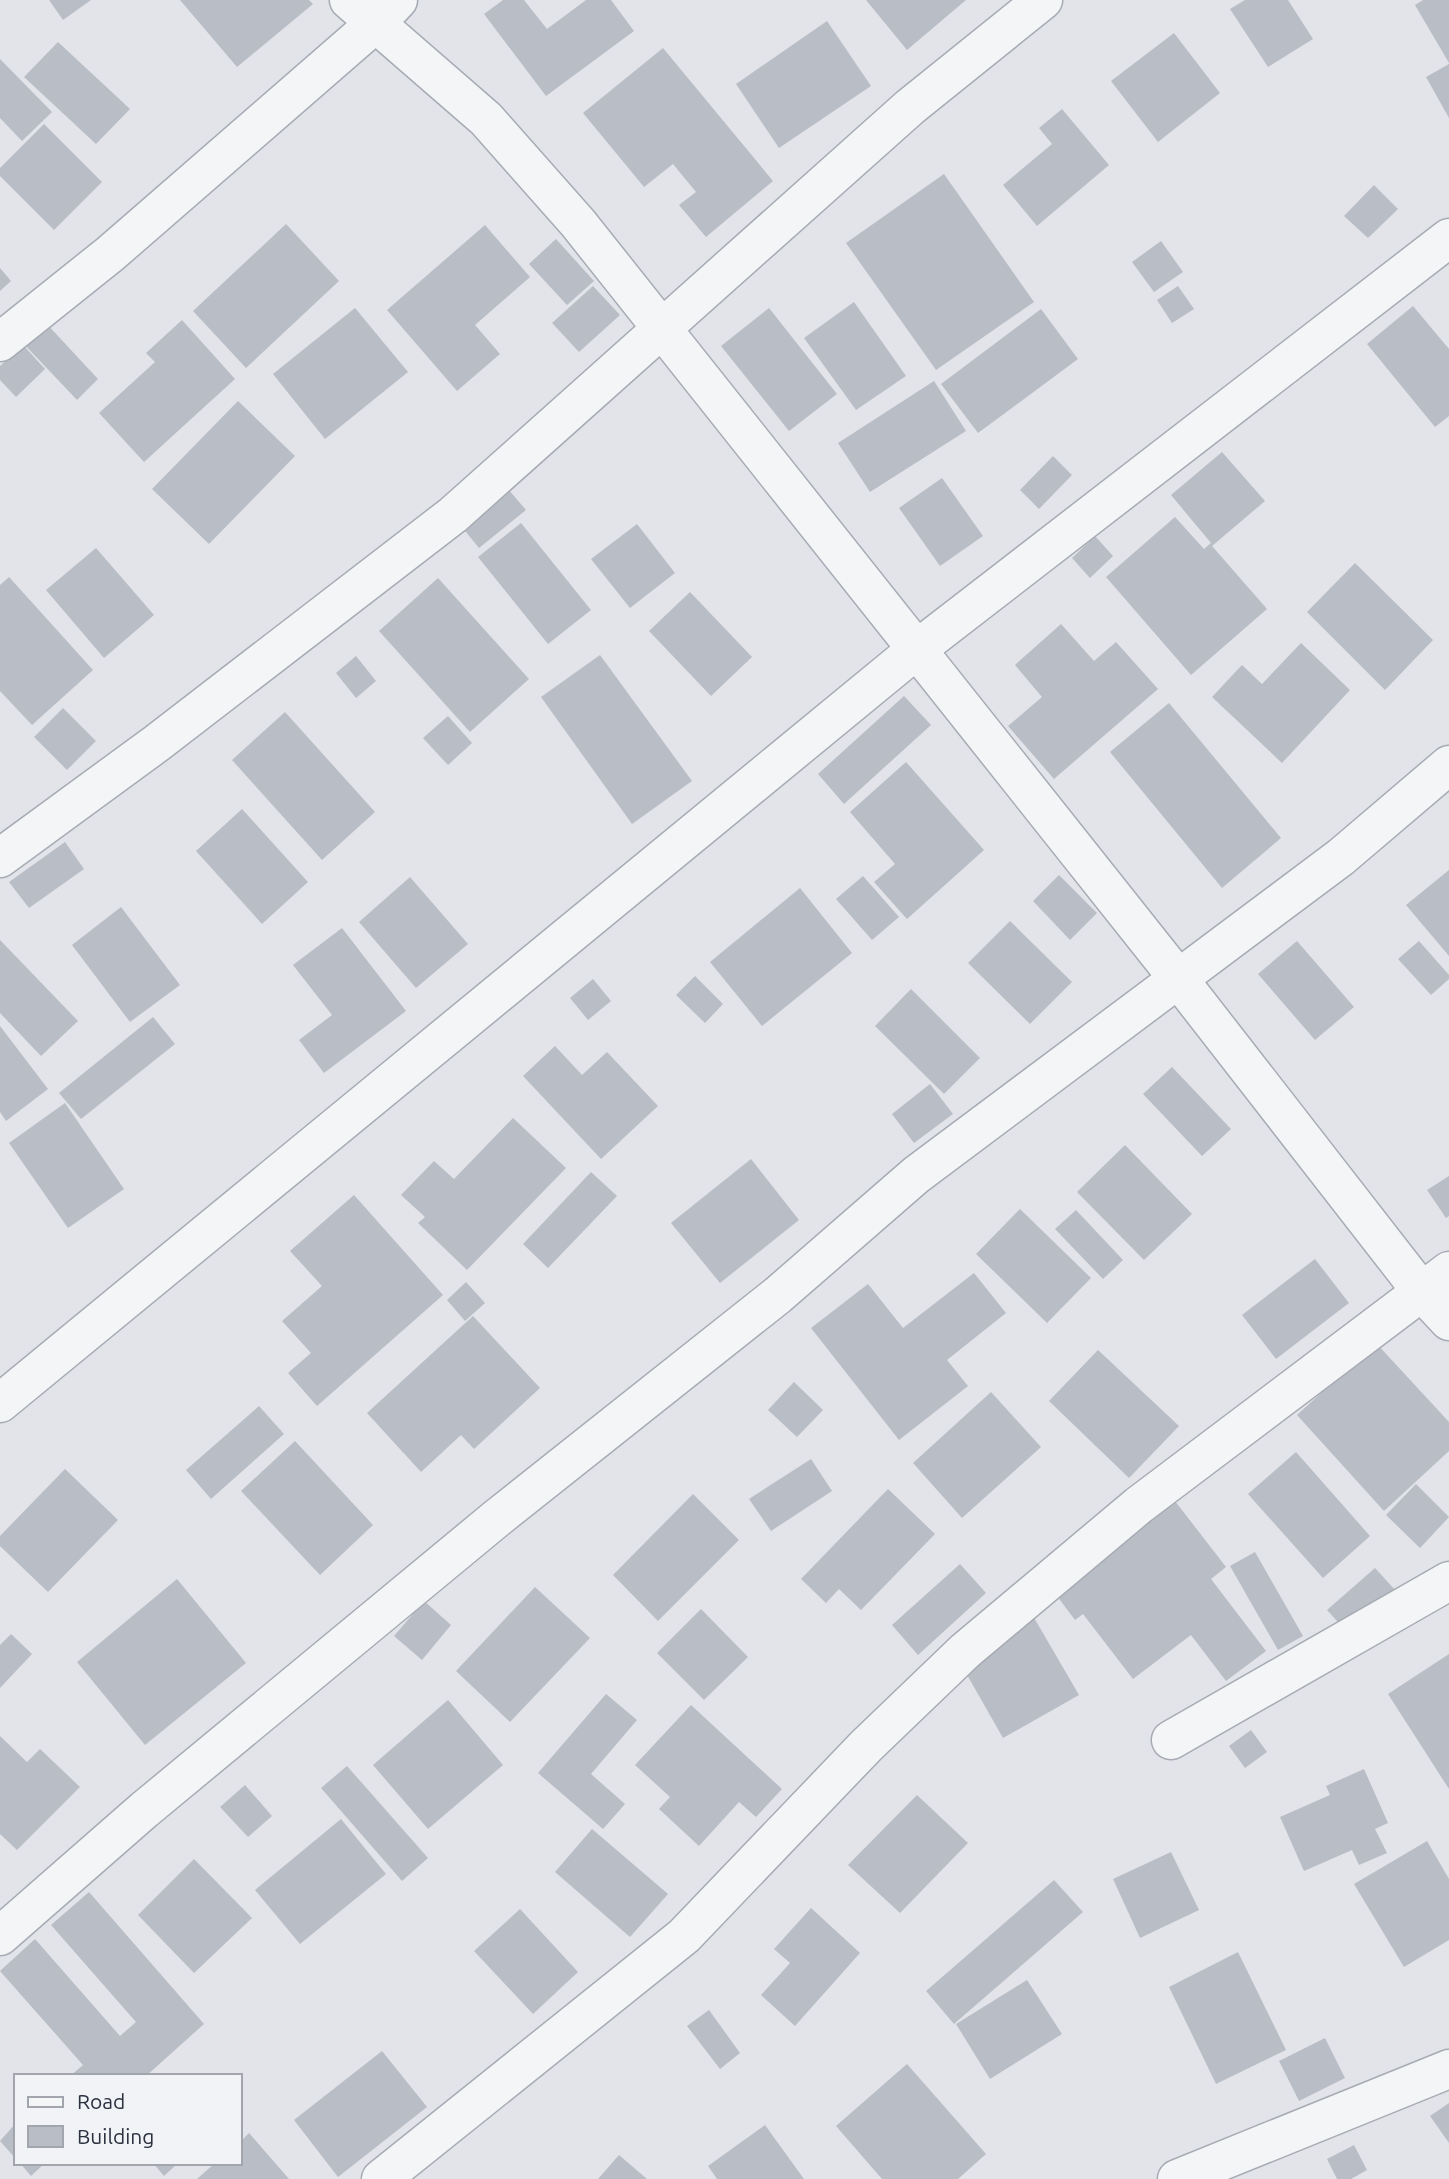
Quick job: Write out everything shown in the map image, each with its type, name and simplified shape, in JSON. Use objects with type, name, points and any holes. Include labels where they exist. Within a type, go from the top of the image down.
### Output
[{"type":"street","points":[[0,858],[188,719],[453,515],[659,328],[910,107],[1043,0]]},
{"type":"street","points":[[0,342],[110,254],[375,7],[486,119],[578,223],[1177,977],[1436,1281],[1449,1321]]},
{"type":"street","points":[[0,1403],[916,650],[1449,238]]},
{"type":"street","points":[[0,1936],[144,1810],[497,1518],[778,1295],[916,1175],[1177,977],[1341,858],[1449,765]]},
{"type":"street","points":[[381,2179],[684,1936],[866,1746],[965,1651],[1139,1505],[1436,1281]]},
{"type":"street","points":[[1171,1740],[1449,1581]]},
{"type":"street","points":[[1177,2179],[1449,2070]]},
{"type":"building","points":[[49,0],[91,0],[63,20]]},
{"type":"building","points":[[180,0],[309,0],[313,4],[237,67]]},
{"type":"building","points":[[503,0],[524,0],[547,29],[586,0],[611,0],[634,31],[546,96],[484,14]]},
{"type":"building","points":[[866,0],[966,0],[907,50]]},
{"type":"building","points":[[1245,0],[1288,0],[1313,39],[1268,67],[1230,9]]},
{"type":"building","points":[[1423,0],[1449,0],[1449,63],[1415,5]]},
{"type":"building","points":[[827,21],[871,86],[779,148],[736,84]]},
{"type":"building","points":[[1174,33],[1220,93],[1158,142],[1111,81]]},
{"type":"building","points":[[58,42],[130,109],[96,144],[24,77]]},
{"type":"building","points":[[663,48],[773,181],[706,237],[679,205],[696,192],[673,164],[644,187],[583,113]]},
{"type":"building","points":[[0,59],[52,112],[22,141],[0,118]]},
{"type":"building","points":[[1449,64],[1449,118],[1426,77]]},
{"type":"building","points":[[1062,109],[1109,165],[1037,226],[1003,185],[1052,144],[1039,128]]},
{"type":"building","points":[[44,124],[102,182],[54,230],[0,176],[0,168]]},
{"type":"building","points":[[944,174],[1034,302],[936,370],[846,243]]},
{"type":"building","points":[[1374,185],[1398,209],[1368,238],[1344,216]]},
{"type":"building","points":[[286,224],[339,281],[246,368],[193,311]]},
{"type":"building","points":[[485,225],[530,277],[475,325],[500,354],[457,391],[387,310]]},
{"type":"building","points":[[556,239],[594,281],[567,305],[529,264]]},
{"type":"building","points":[[1161,241],[1183,272],[1154,292],[1132,262]]},
{"type":"building","points":[[0,268],[11,281],[0,291]]},
{"type":"building","points":[[593,286],[620,315],[579,352],[552,323]]},
{"type":"building","points":[[1178,286],[1194,309],[1172,323],[1157,300]]},
{"type":"building","points":[[854,302],[906,376],[856,410],[804,338]]},
{"type":"building","points":[[1413,306],[1449,349],[1449,416],[1435,427],[1367,344]]},
{"type":"building","points":[[355,308],[408,372],[325,439],[273,374]]},
{"type":"building","points":[[769,308],[837,394],[789,431],[721,346]]},
{"type":"building","points":[[1041,309],[1078,359],[978,433],[941,384]]},
{"type":"building","points":[[182,320],[235,379],[144,462],[99,413],[155,362],[146,353]]},
{"type":"building","points":[[44,321],[98,379],[77,400],[22,342]]},
{"type":"building","points":[[23,345],[45,369],[16,397],[0,380],[0,366]]},
{"type":"building","points":[[934,381],[966,431],[870,492],[838,443]]},
{"type":"building","points":[[238,401],[295,456],[209,544],[152,489]]},
{"type":"building","points":[[1222,452],[1265,501],[1212,546],[1267,609],[1191,675],[1106,577],[1175,517],[1204,549],[1211,543],[1171,495]]},
{"type":"building","points":[[1053,456],[1072,475],[1039,509],[1020,490]]},
{"type":"building","points":[[942,478],[983,536],[940,566],[899,508]]},
{"type":"building","points":[[508,489],[526,510],[479,548],[461,526]]},
{"type":"building","points":[[521,523],[591,610],[548,644],[478,557]]},
{"type":"building","points":[[637,524],[675,573],[630,608],[591,559]]},
{"type":"building","points":[[1095,536],[1113,556],[1090,578],[1072,558]]},
{"type":"building","points":[[96,548],[154,615],[104,658],[46,590]]},
{"type":"building","points":[[1355,563],[1433,640],[1385,690],[1307,612]]},
{"type":"building","points":[[9,577],[93,670],[32,725],[0,691],[0,585]]},
{"type":"building","points":[[438,578],[529,679],[470,732],[379,631]]},
{"type":"building","points":[[690,592],[752,657],[711,696],[649,631]]},
{"type":"building","points":[[1061,624],[1094,661],[1116,642],[1158,689],[1054,779],[1008,726],[1042,697],[1015,665]]},
{"type":"building","points":[[1301,643],[1350,690],[1282,763],[1212,697],[1242,665],[1262,684]]},
{"type":"building","points":[[600,655],[692,781],[632,824],[541,697]]},
{"type":"building","points":[[356,656],[376,681],[356,698],[336,673]]},
{"type":"building","points":[[904,696],[931,725],[844,804],[818,774]]},
{"type":"building","points":[[1169,703],[1281,838],[1222,888],[1110,752]]},
{"type":"building","points":[[63,708],[96,741],[67,770],[34,737]]},
{"type":"building","points":[[285,712],[375,812],[322,860],[232,760]]},
{"type":"building","points":[[448,716],[472,743],[448,765],[423,738]]},
{"type":"building","points":[[906,762],[984,850],[907,919],[874,882],[895,864],[850,812]]},
{"type":"building","points":[[242,809],[308,882],[262,924],[196,851]]},
{"type":"building","points":[[65,842],[84,869],[29,908],[9,882]]},
{"type":"building","points":[[1449,870],[1449,956],[1406,905]]},
{"type":"building","points":[[1059,875],[1097,913],[1070,940],[1033,901]]},
{"type":"building","points":[[863,876],[899,917],[872,940],[836,899]]},
{"type":"building","points":[[410,877],[468,944],[416,988],[359,922]]},
{"type":"building","points":[[800,888],[852,953],[762,1026],[710,962]]},
{"type":"building","points":[[121,907],[180,985],[130,1022],[72,945]]},
{"type":"building","points":[[1010,921],[1072,982],[1030,1024],[968,963]]},
{"type":"building","points":[[342,928],[406,1011],[324,1073],[299,1040],[332,1015],[293,965]]},
{"type":"building","points":[[0,940],[78,1021],[41,1056],[0,1013]]},
{"type":"building","points":[[1297,941],[1354,1007],[1315,1040],[1258,974]]},
{"type":"building","points":[[1419,941],[1449,975],[1449,979],[1431,995],[1398,959]]},
{"type":"building","points":[[695,976],[723,1004],[705,1023],[676,995]]},
{"type":"building","points":[[593,979],[611,1001],[588,1020],[570,998]]},
{"type":"building","points":[[911,989],[980,1058],[944,1094],[875,1026]]},
{"type":"building","points":[[153,1017],[175,1044],[81,1119],[59,1093]]},
{"type":"building","points":[[0,1026],[48,1089],[6,1121],[0,1112]]},
{"type":"building","points":[[555,1046],[582,1075],[607,1052],[658,1106],[601,1159],[523,1076]]},
{"type":"building","points":[[1172,1067],[1231,1129],[1202,1156],[1143,1094]]},
{"type":"building","points":[[930,1084],[953,1114],[914,1143],[892,1114]]},
{"type":"building","points":[[65,1103],[124,1189],[68,1228],[9,1143]]},
{"type":"building","points":[[513,1118],[566,1168],[467,1270],[418,1223],[425,1217],[401,1195],[434,1161],[454,1179]]},
{"type":"building","points":[[1125,1145],[1192,1214],[1144,1260],[1077,1192]]},
{"type":"building","points":[[751,1159],[799,1220],[720,1283],[671,1223]]},
{"type":"building","points":[[591,1172],[617,1196],[548,1268],[523,1244]]},
{"type":"building","points":[[1449,1176],[1449,1216],[1446,1218],[1427,1190]]},
{"type":"building","points":[[354,1195],[443,1295],[317,1406],[288,1373],[311,1353],[282,1321],[322,1286],[290,1251]]},
{"type":"building","points":[[1020,1209],[1091,1278],[1047,1323],[976,1254]]},
{"type":"building","points":[[1076,1210],[1123,1260],[1103,1279],[1055,1229]]},
{"type":"building","points":[[1315,1259],[1349,1303],[1276,1359],[1242,1315]]},
{"type":"building","points":[[974,1273],[1006,1313],[947,1360],[968,1386],[899,1440],[811,1328],[868,1284],[903,1328]]},
{"type":"building","points":[[466,1282],[485,1303],[465,1321],[447,1300]]},
{"type":"building","points":[[473,1316],[540,1388],[474,1449],[461,1435],[421,1472],[367,1413]]},
{"type":"building","points":[[1376,1343],[1449,1422],[1449,1451],[1384,1511],[1297,1415]]},
{"type":"building","points":[[1098,1350],[1179,1426],[1129,1478],[1049,1401]]},
{"type":"building","points":[[794,1382],[823,1410],[797,1437],[768,1410]]},
{"type":"building","points":[[991,1392],[1041,1447],[962,1518],[913,1463]]},
{"type":"building","points":[[259,1406],[284,1434],[211,1499],[186,1470]]},
{"type":"building","points":[[295,1441],[373,1525],[320,1575],[241,1491]]},
{"type":"building","points":[[1296,1452],[1370,1536],[1323,1578],[1248,1494]]},
{"type":"building","points":[[811,1459],[832,1491],[771,1531],[749,1499]]},
{"type":"building","points":[[65,1469],[118,1520],[48,1592],[0,1546],[0,1536]]},
{"type":"building","points":[[1416,1484],[1449,1517],[1420,1548],[1386,1515]]},
{"type":"building","points":[[888,1489],[935,1534],[861,1610],[839,1589],[826,1603],[801,1579]]},
{"type":"building","points":[[1168,1492],[1226,1567],[1211,1579],[1266,1651],[1226,1681],[1191,1635],[1133,1679],[1083,1614],[1075,1620],[1048,1584]]},
{"type":"building","points":[[693,1494],[739,1540],[658,1621],[613,1575]]},
{"type":"building","points":[[1255,1552],[1303,1636],[1278,1650],[1230,1566]]},
{"type":"building","points":[[960,1564],[986,1593],[918,1655],[892,1625]]},
{"type":"building","points":[[1375,1568],[1395,1590],[1347,1632],[1327,1610]]},
{"type":"building","points":[[177,1579],[246,1663],[145,1745],[77,1662]]},
{"type":"building","points":[[535,1587],[590,1638],[510,1722],[456,1671]]},
{"type":"building","points":[[424,1601],[451,1625],[422,1660],[394,1636]]},
{"type":"building","points":[[701,1609],[748,1657],[704,1700],[657,1653]]},
{"type":"building","points":[[1033,1616],[1079,1695],[1003,1738],[958,1659]]},
{"type":"building","points":[[11,1634],[32,1654],[0,1688],[0,1645]]},
{"type":"building","points":[[1449,1654],[1449,1789],[1388,1694]]},
{"type":"building","points":[[606,1694],[637,1720],[591,1774],[625,1804],[603,1829],[538,1773]]},
{"type":"building","points":[[448,1700],[503,1765],[428,1829],[373,1765]]},
{"type":"building","points":[[691,1705],[782,1789],[756,1817],[739,1802],[699,1846],[659,1809],[670,1797],[635,1765]]},
{"type":"building","points":[[1251,1730],[1267,1752],[1245,1768],[1229,1746]]},
{"type":"building","points":[[0,1736],[27,1762],[40,1749],[80,1787],[17,1850],[0,1834]]},
{"type":"building","points":[[347,1766],[428,1858],[402,1881],[321,1788]]},
{"type":"building","points":[[1364,1769],[1388,1823],[1375,1829],[1387,1853],[1359,1865],[1352,1850],[1304,1871],[1280,1817],[1330,1795],[1326,1786]]},
{"type":"building","points":[[245,1785],[272,1816],[248,1837],[220,1807]]},
{"type":"building","points":[[917,1795],[968,1843],[900,1913],[848,1865]]},
{"type":"building","points":[[341,1819],[386,1874],[300,1944],[255,1890]]},
{"type":"building","points":[[592,1829],[668,1894],[630,1937],[555,1872]]},
{"type":"building","points":[[1427,1841],[1449,1879],[1449,1940],[1404,1967],[1354,1884]]},
{"type":"building","points":[[1171,1852],[1199,1910],[1140,1938],[1113,1879]]},
{"type":"building","points":[[194,1859],[252,1918],[194,1973],[138,1915]]},
{"type":"building","points":[[1054,1880],[1083,1912],[954,2024],[926,1991]]},
{"type":"building","points":[[89,1892],[204,2024],[148,2074],[72,2074],[83,2065],[0,1971],[35,1939],[120,2036],[136,2022],[51,1925]]},
{"type":"building","points":[[811,1908],[860,1953],[795,2026],[761,1995],[790,1963],[774,1949]]},
{"type":"building","points":[[520,1909],[578,1972],[533,2014],[474,1951]]},
{"type":"building","points":[[1238,1952],[1286,2050],[1216,2084],[1169,1987]]},
{"type":"building","points":[[1027,1980],[1062,2034],[990,2079],[956,2024]]},
{"type":"building","points":[[709,2010],[740,2053],[720,2069],[687,2026]]},
{"type":"building","points":[[1325,2038],[1345,2078],[1299,2101],[1279,2061]]},
{"type":"building","points":[[382,2051],[427,2107],[338,2177],[294,2120]]},
{"type":"building","points":[[907,2064],[986,2154],[958,2179],[882,2179],[836,2126]]},
{"type":"building","points":[[1449,2103],[1449,2143],[1430,2116]]},
{"type":"building","points":[[14,2125],[14,2157],[0,2141]]},
{"type":"building","points":[[765,2125],[804,2179],[717,2179],[708,2166]]},
{"type":"building","points":[[249,2133],[289,2179],[197,2179],[213,2165],[242,2165],[242,2140]]},
{"type":"building","points":[[1354,2145],[1367,2170],[1351,2179],[1337,2179],[1327,2159]]},
{"type":"building","points":[[619,2155],[647,2179],[598,2179]]},
{"type":"building","points":[[22,2165],[43,2165],[31,2176]]},
{"type":"building","points":[[155,2165],[176,2165],[164,2176]]}]
